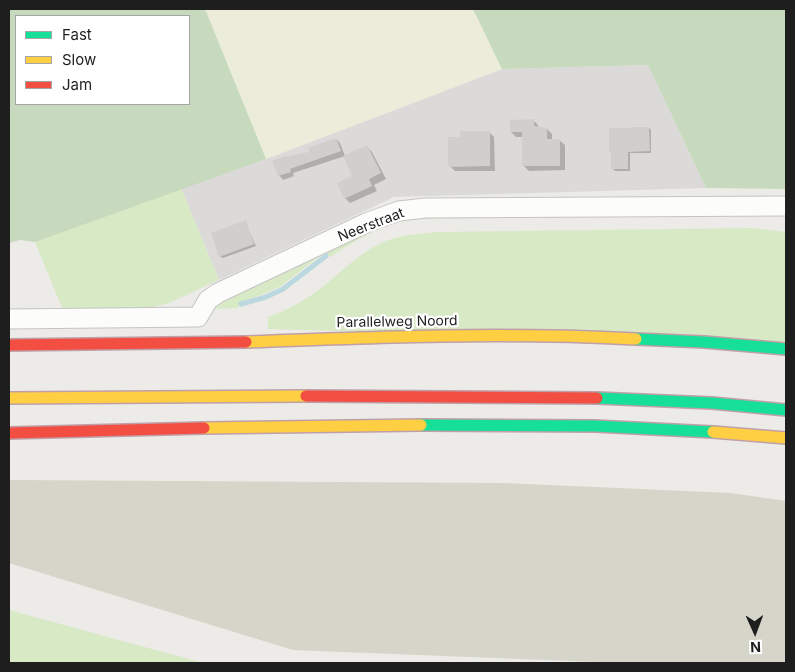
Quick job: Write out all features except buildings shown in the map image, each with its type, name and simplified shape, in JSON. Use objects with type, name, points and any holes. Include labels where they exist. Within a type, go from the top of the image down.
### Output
[{"type":"highway","name":"Parallelweg Noord","points":[[9,345],[124,344],[450,335],[582,336],[704,342],[786,349]]},
{"type":"highway","points":[[9,398],[429,395],[574,397],[786,410]]},
{"type":"highway","points":[[9,433],[499,424],[588,426],[786,438]]},
{"type":"street","name":"Neerstraat","points":[[9,319],[198,317],[208,300],[218,293],[366,224],[399,211],[426,208],[786,206]]},
{"type":"shaded area","points":[[648,65],[706,188],[394,197],[219,280],[181,188],[266,159],[502,69]]},
{"type":"shaded area","points":[[9,480],[504,483],[731,493],[786,501],[786,663],[621,663],[293,650],[9,563]]},
{"type":"green space","points":[[9,9],[205,9],[266,159],[35,242],[20,240],[9,243]]},
{"type":"green space","points":[[205,9],[473,9],[502,69],[266,159]]},
{"type":"green space","points":[[473,9],[786,9],[786,189],[706,188],[648,65],[502,69]]},
{"type":"green space","points":[[181,188],[219,280],[169,303],[146,309],[63,310],[35,242]]},
{"type":"green space","points":[[786,211],[786,216],[726,214],[418,219],[406,221],[372,232],[330,257],[325,252],[281,286],[239,303],[238,308],[212,309],[218,301],[399,216]]},
{"type":"green space","points":[[752,228],[786,232],[786,343],[268,329],[268,317],[291,307],[312,294],[373,247],[388,240],[416,234],[438,232]]},
{"type":"green space","points":[[9,610],[203,663],[9,663]]},
{"type":"waterway","points":[[241,304],[266,297],[283,289],[326,256]]},
{"type":"traffic: fast","points":[[636,339],[704,342],[786,349]]},
{"type":"traffic: fast","points":[[597,398],[712,403],[786,410]]},
{"type":"traffic: fast","points":[[421,425],[595,426],[713,432]]},
{"type":"traffic: slow","points":[[246,342],[490,336],[636,339]]},
{"type":"traffic: slow","points":[[9,398],[306,396]]},
{"type":"traffic: slow","points":[[204,428],[421,425]]},
{"type":"traffic: slow","points":[[713,432],[786,438]]},
{"type":"traffic: jam","points":[[9,345],[246,342]]},
{"type":"traffic: jam","points":[[306,396],[597,398]]},
{"type":"traffic: jam","points":[[9,433],[204,428]]}]
